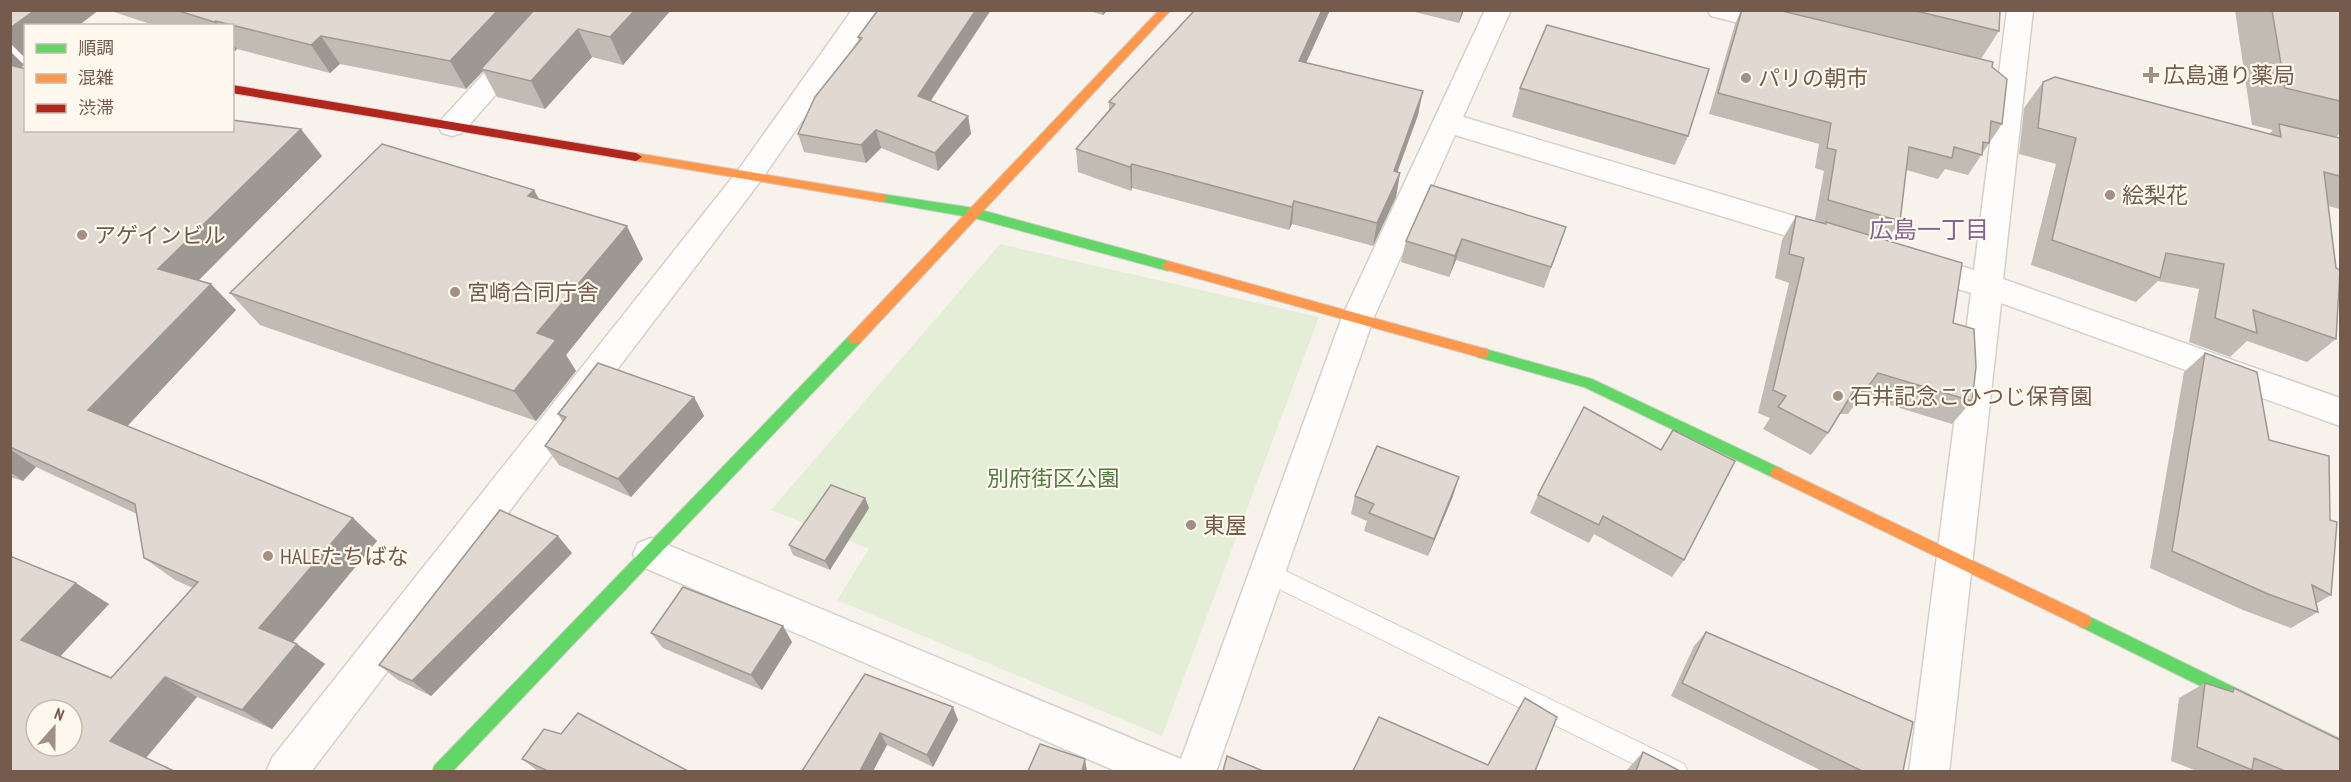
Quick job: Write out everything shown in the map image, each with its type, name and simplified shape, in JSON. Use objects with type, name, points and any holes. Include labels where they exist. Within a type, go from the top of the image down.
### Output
[{"type":"street","points":[[452,126],[557,10]]},
{"type":"street","points":[[285,771],[749,176],[866,10]]},
{"type":"street","points":[[440,771],[651,554],[1166,10]]},
{"type":"street","points":[[1196,771],[1358,317],[1498,10]]},
{"type":"street","points":[[1720,10],[1801,30]]},
{"type":"street","points":[[1929,771],[2020,10]]},
{"type":"street","points":[[234,89],[974,213],[1358,317],[1587,383],[1955,558],[2340,747]]},
{"type":"street","points":[[1447,122],[1861,248]]},
{"type":"street","points":[[1895,258],[1987,286],[2340,412]]},
{"type":"street","points":[[651,554],[1166,771]]},
{"type":"lane","points":[[1267,572],[1676,771]]},
{"type":"green space","name":"別府街区公園","points":[[1000,244],[1319,317],[1162,736],[837,600],[869,549],[771,510]]},
{"type":"building","points":[[10,10],[35,10],[10,28]]},
{"type":"building","points":[[176,10],[498,10],[450,61],[321,36],[311,45],[234,24],[214,22]]},
{"type":"building","points":[[534,10],[635,10],[610,37],[578,29],[531,81],[481,69]]},
{"type":"building","points":[[878,10],[976,10],[918,96],[968,116],[935,153],[876,130],[861,145],[798,134],[815,97],[862,38],[858,37]]},
{"type":"building","points":[[1195,10],[1322,10],[1299,61],[1423,91],[1394,171],[1400,173],[1377,223],[1294,201],[1292,207],[1132,164],[1130,167],[1076,149],[1115,104],[1109,102]]},
{"type":"building","points":[[1742,10],[1778,10],[1993,62],[1992,67],[2007,79],[2002,124],[1991,121],[1989,143],[1983,142],[1982,155],[1954,147],[1952,158],[1909,147],[1900,221],[1828,200],[1836,150],[1827,148],[1831,123],[1718,93]]},
{"type":"building","points":[[1912,10],[2000,10],[1999,31]]},
{"type":"building","points":[[2272,10],[2340,10],[2340,101],[2285,88]]},
{"type":"building","points":[[1547,25],[1709,69],[1688,136],[1520,88]]},
{"type":"building","points":[[10,65],[24,68],[24,132],[234,132],[234,120],[301,129],[158,269],[211,284],[88,410],[353,518],[259,628],[297,644],[242,710],[165,677],[110,741],[174,771],[10,771],[10,556],[76,583],[21,640],[111,678],[198,582],[144,558],[135,504],[10,447]]},
{"type":"building","points":[[2055,77],[2281,137],[2279,124],[2340,138],[2340,176],[2324,172],[2336,268],[2340,270],[2336,339],[2253,310],[2257,333],[2215,318],[2224,264],[2166,253],[2160,278],[2052,240],[2076,138],[2038,128],[2043,82]]},
{"type":"building","name":"宮崎合同庁舎","points":[[382,144],[534,190],[528,196],[627,226],[537,333],[556,340],[514,391],[230,293]]},
{"type":"building","points":[[1431,185],[1566,227],[1551,267],[1462,239],[1455,256],[1406,241]]},
{"type":"building","points":[[1796,216],[1826,224],[1826,222],[1962,263],[1953,323],[1974,329],[1976,367],[1972,401],[1878,373],[1865,391],[1853,392],[1828,433],[1778,407],[1786,396],[1773,390],[1804,258],[1789,254]]},
{"type":"building","points":[[2205,353],[2257,372],[2269,440],[2329,456],[2330,520],[2337,522],[2331,595],[2312,585],[2318,612],[2268,594],[2172,551]]},
{"type":"building","points":[[598,363],[694,397],[618,479],[545,446],[566,417],[558,414]]},
{"type":"building","points":[[1584,407],[1661,450],[1673,430],[1735,461],[1684,560],[1603,516],[1599,525],[1538,495]]},
{"type":"building","points":[[1377,446],[1459,477],[1434,539],[1369,513],[1374,504],[1355,496]]},
{"type":"building","points":[[831,485],[865,498],[825,561],[789,545]]},
{"type":"building","points":[[500,510],[558,536],[412,681],[379,665]]},
{"type":"building","points":[[683,587],[783,626],[751,675],[651,633]]},
{"type":"building","points":[[1706,632],[1913,722],[1903,771],[1862,771],[1682,683]]},
{"type":"building","points":[[865,674],[953,707],[927,755],[880,733],[860,771],[802,771]]},
{"type":"building","points":[[2205,683],[2233,692],[2234,688],[2340,740],[2340,771],[2285,771],[2254,758],[2252,770],[2197,747]]},
{"type":"building","points":[[1525,698],[1557,717],[1535,771],[1353,771],[1379,717],[1488,765]]},
{"type":"building","points":[[578,713],[688,771],[548,771],[522,759],[544,729],[561,734]]},
{"type":"building","points":[[1040,744],[1085,759],[1082,771],[1028,771]]},
{"type":"building","points":[[1643,752],[1680,771],[1636,771]]},
{"type":"building","points":[[1227,756],[1263,771],[1223,771]]},
{"type":"traffic: fast","points":[[882,198],[974,213],[1168,266]]},
{"type":"traffic: fast","points":[[440,772],[855,339]]},
{"type":"traffic: fast","points":[[1482,353],[1587,383],[1777,473]]},
{"type":"traffic: fast","points":[[2084,621],[2340,747]]},
{"type":"traffic: slow","points":[[855,339],[1166,10]]},
{"type":"traffic: slow","points":[[636,157],[882,198]]},
{"type":"traffic: slow","points":[[1168,266],[1482,353]]},
{"type":"traffic: slow","points":[[1777,473],[2084,621]]},
{"type":"traffic: jam","points":[[234,89],[636,157]]},
{"type":"place","name":"広島通り薬局","points":[[2151,75]]},
{"type":"place","name":"パリの朝市","points":[[1746,78]]},
{"type":"place","name":"絵梨花","points":[[2110,195]]},
{"type":"place","name":"アゲインビル","points":[[82,235]]},
{"type":"place","name":"宮崎合同庁舎","points":[[455,292]]},
{"type":"place","name":"石井記念こひつじ保育園","points":[[1838,396]]},
{"type":"place","name":"東屋","points":[[1191,525]]},
{"type":"place","name":"HALEたちばな","points":[[268,556]]},
{"type":"district","name":"広島一丁目","points":[[1929,230]]}]
